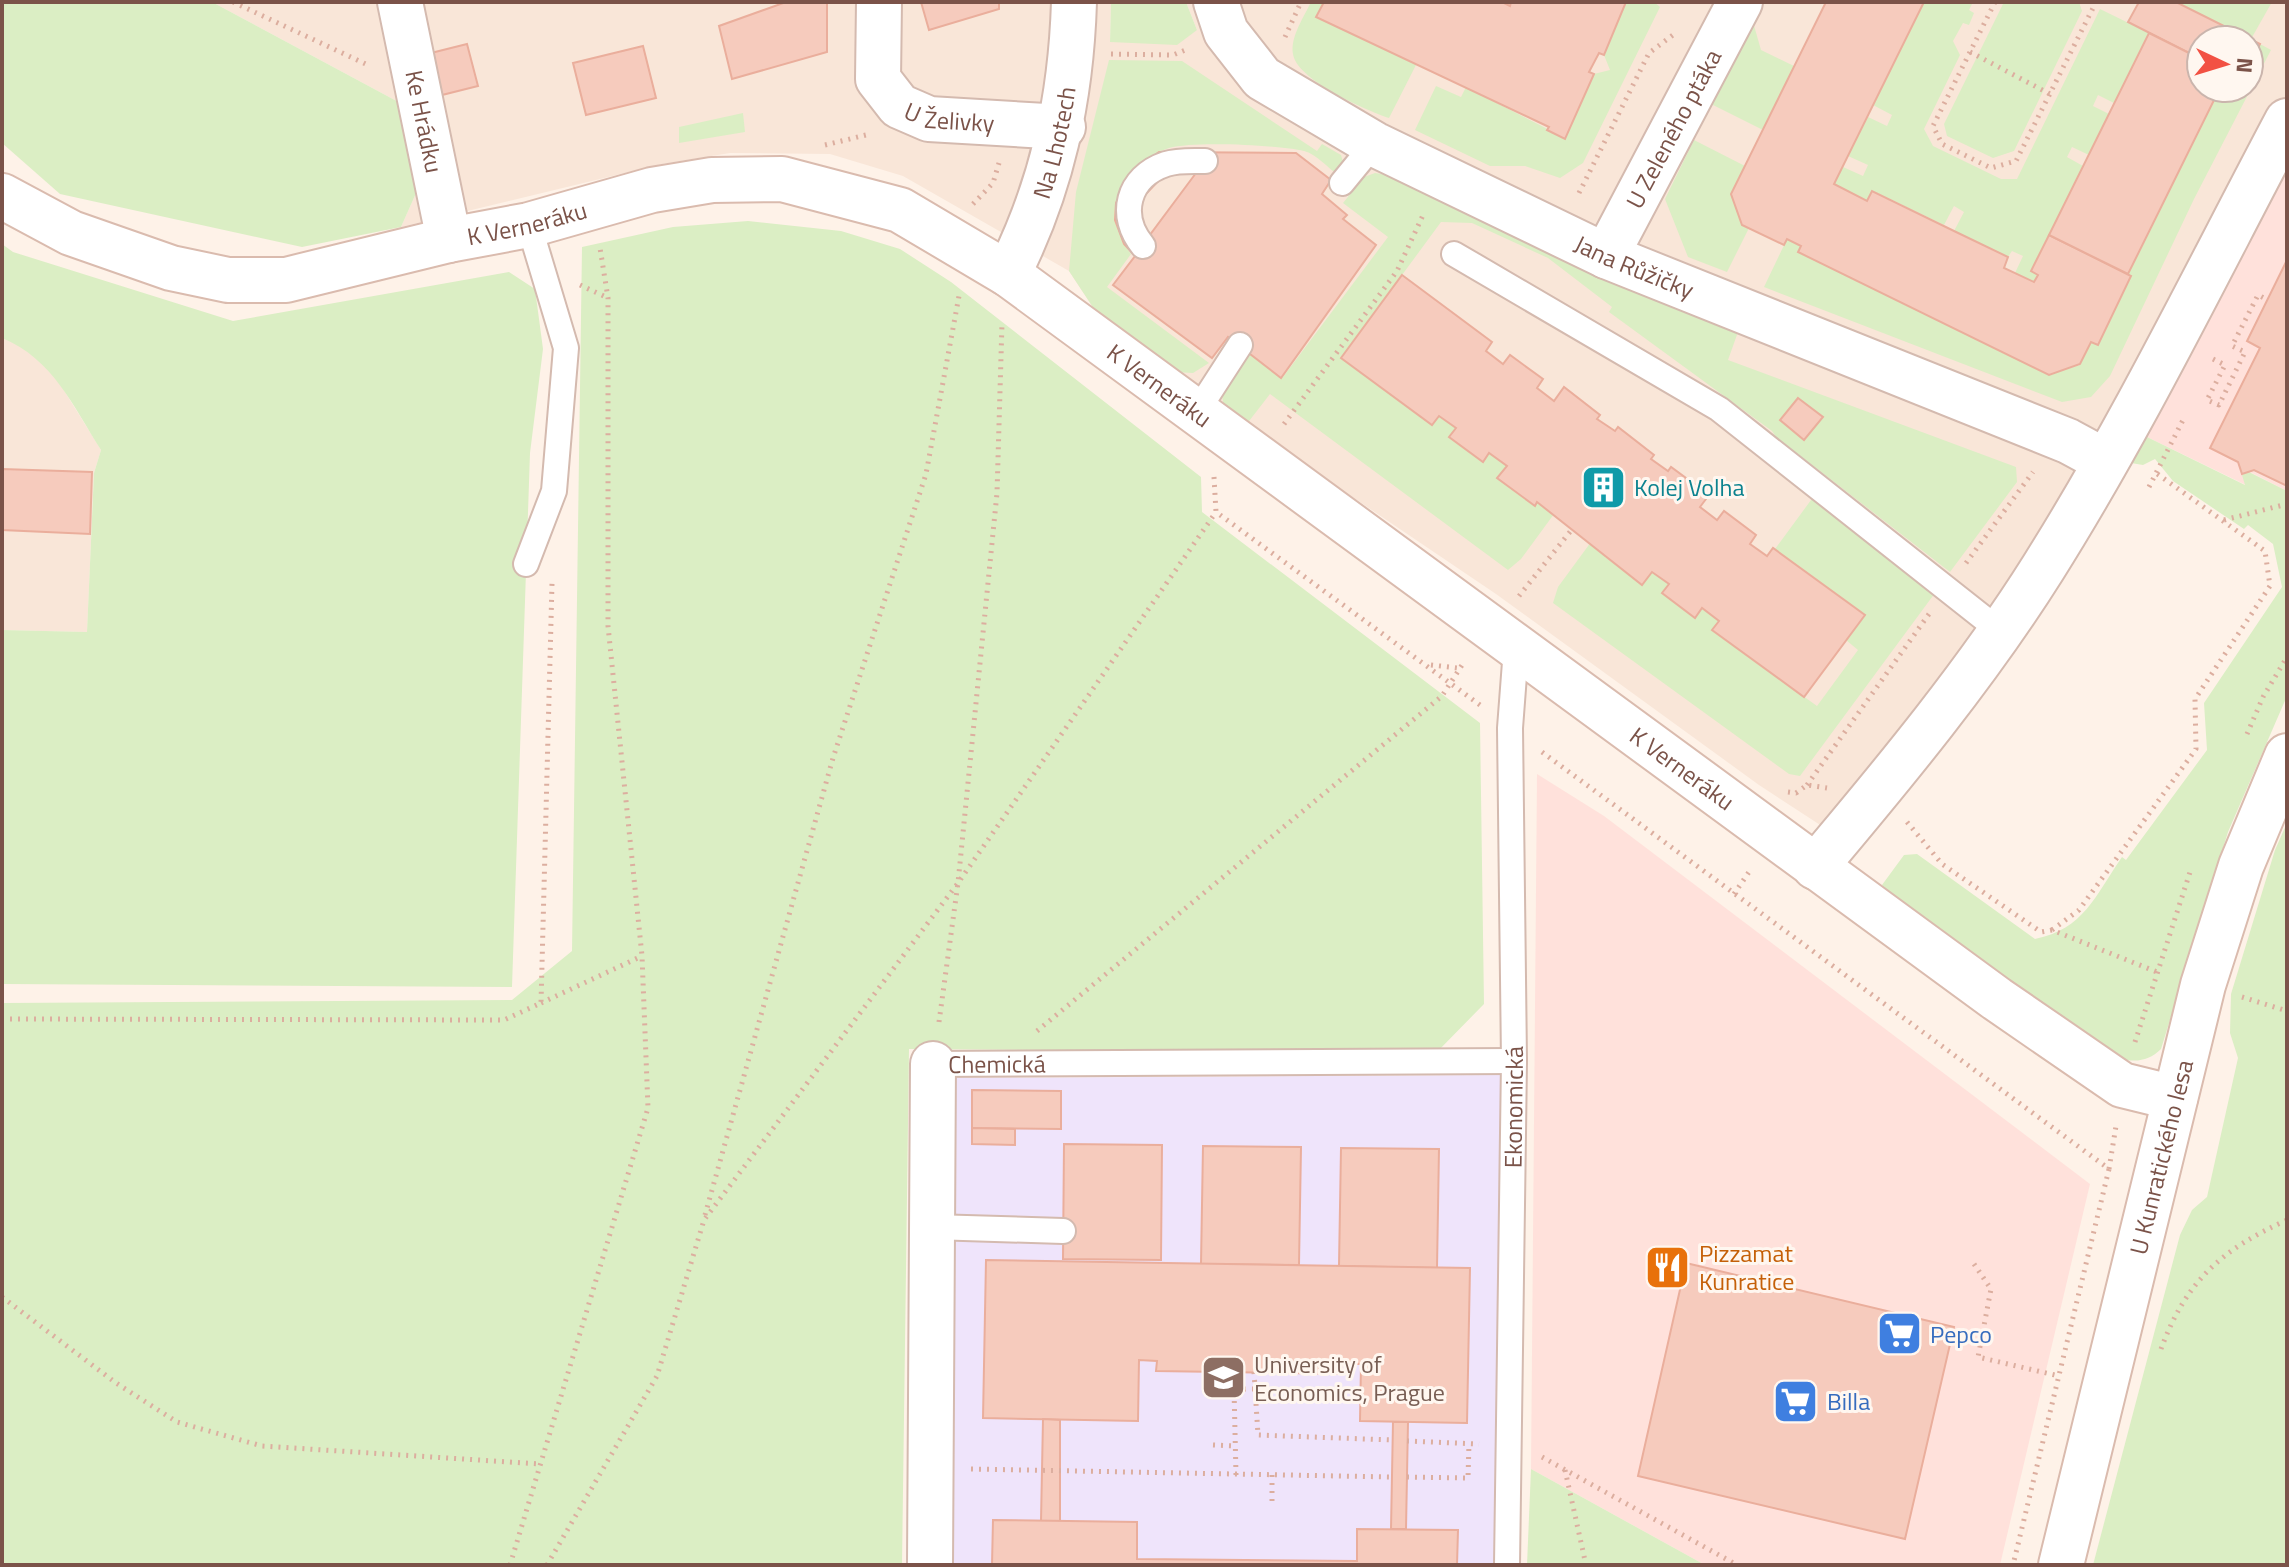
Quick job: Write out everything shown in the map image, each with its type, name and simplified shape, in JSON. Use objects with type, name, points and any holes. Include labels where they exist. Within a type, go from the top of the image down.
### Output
[{"type":"street","name":"Ke Hrádku","points":[[400,2],[449,240]]},
{"type":"street","name":"U Želivky","points":[[879,2],[878,79],[899,106],[929,119],[1063,127]]},
{"type":"street","name":"Na Lhotech","points":[[1008,274],[1044,193],[1063,127],[1073,53],[1074,2]]},
{"type":"street","name":"Jana Růžičky","points":[[1216,2],[1226,32],[1262,78],[1374,144],[1606,256],[2068,441],[2105,461]]},
{"type":"street","name":"U Zeleného ptáka","points":[[1606,256],[1740,2]]},
{"type":"street","points":[[1815,867],[1876,794],[2000,631],[2042,570],[2105,461],[2287,121]]},
{"type":"street","name":"K Verneráku","points":[[2,196],[101,246],[171,268],[228,280],[286,280],[449,240],[533,237],[652,190],[712,180],[782,179],[900,210],[1008,274],[1196,413],[1227,458],[1516,649],[2122,1085],[2175,1098]]},
{"type":"street","name":"U Kunratického lesa","points":[[2061,1565],[2203,985],[2241,866],[2287,756]]},
{"type":"street","name":"Chemická","points":[[930,1565],[933,1064]]},
{"type":"lane","points":[[1342,183],[1374,144]]},
{"type":"lane","points":[[1143,246],[1131,232],[1127,217],[1131,195],[1147,173],[1167,163],[1205,161]]},
{"type":"lane","points":[[526,564],[554,491],[566,348],[533,237]]},
{"type":"lane","points":[[1454,254],[1719,409],[2000,631]]},
{"type":"lane","points":[[1196,413],[1240,345]]},
{"type":"lane","name":"Ekonomická","points":[[1507,1565],[1514,1061],[1510,728],[1516,649]]},
{"type":"lane","name":"Chemická","points":[[933,1064],[1514,1061]]},
{"type":"lane","points":[[932,1227],[1063,1231]]},
{"type":"path","points":[[233,2],[418,86]]},
{"type":"path","points":[[1282,42],[1301,2]]},
{"type":"path","points":[[1995,2],[1933,126],[1942,144],[1991,168],[2016,161],[2093,8],[2092,2]]},
{"type":"path","points":[[1579,193],[1649,53],[1681,29]]},
{"type":"path","points":[[1970,52],[2050,94]]},
{"type":"path","points":[[1100,54],[1178,53]]},
{"type":"path","points":[[782,179],[826,144],[929,119]]},
{"type":"path","points":[[704,1220],[958,883],[1216,512],[1227,458],[1261,422],[1284,424],[1397,271],[1441,176]]},
{"type":"path","points":[[510,1565],[648,1108],[642,956],[608,626],[608,298],[598,235],[533,237]]},
{"type":"path","points":[[933,1064],[958,883],[997,493],[1002,310],[1008,274]]},
{"type":"path","points":[[2248,290],[2266,299]]},
{"type":"path","points":[[547,1565],[657,1376],[704,1220],[833,758],[926,474],[960,293]]},
{"type":"path","points":[[2213,359],[2225,365],[2207,400],[2219,405],[2245,352],[2232,346],[2258,295]]},
{"type":"path","points":[[2052,930],[2079,910],[2196,749],[2195,699],[2270,586],[2265,551],[2156,473]]},
{"type":"path","points":[[2223,521],[2287,504]]},
{"type":"path","points":[[1216,512],[1429,665],[2109,1169],[2013,1565]]},
{"type":"path","points":[[1520,595],[1573,528]]},
{"type":"path","points":[[541,1003],[552,568]]},
{"type":"path","points":[[997,1065],[1442,696],[1458,668],[1429,665]]},
{"type":"path","points":[[1734,894],[1751,868]]},
{"type":"path","points":[[2,1019],[504,1020],[642,956]]},
{"type":"path","points":[[2231,994],[2287,1011]]},
{"type":"path","points":[[2159,1356],[2190,1288],[2206,1271],[2254,1235],[2287,1220]]},
{"type":"path","points":[[1974,1264],[1991,1289],[1978,1357],[2059,1376]]},
{"type":"path","points":[[2,1297],[116,1383],[177,1422],[262,1446],[540,1464]]},
{"type":"path","points":[[1254,1372],[1258,1435],[1393,1440]]},
{"type":"path","points":[[1236,1475],[1234,1389],[1256,1389]]},
{"type":"path","points":[[1407,1441],[1527,1448],[1737,1565]]},
{"type":"path","points":[[1407,1477],[1468,1478],[1469,1443]]},
{"type":"path","points":[[1213,1445],[1236,1446]]},
{"type":"path","points":[[930,1468],[1392,1477]]},
{"type":"path","points":[[1565,1470],[1586,1565]]},
{"type":"path","points":[[1272,1475],[1272,1503]]},
{"type":"shaded area","points":[[212,2],[1111,2],[1110,42],[1197,30],[1186,2],[2287,2],[2287,156],[2131,463],[2126,460],[1854,847],[1759,785],[1496,594],[1246,425],[1098,315],[1069,271],[903,176],[830,154],[730,153],[662,164],[401,227],[421,182],[404,105]]},
{"type":"shaded area","points":[[2287,156],[2287,491],[2250,472],[2246,485],[2145,436]]},
{"type":"shaded area","points":[[2,338],[19,345],[50,368],[101,450],[94,473],[87,632],[2,630]]},
{"type":"shaded area","points":[[1537,774],[1604,816],[2090,1184],[2000,1565],[1705,1565],[1531,1469]]},
{"type":"shaded area","name":"University of Economics, Prague","points":[[1503,1075],[1498,1565],[942,1565],[947,1078]]},
{"type":"green space","points":[[2,2],[212,2],[404,105],[421,182],[401,227],[302,247],[60,194],[2,143]]},
{"type":"green space","points":[[1111,2],[1186,2],[1197,30],[1177,45],[1110,42]]},
{"type":"green space","points":[[1311,2],[1324,2],[1317,17],[1417,63],[1389,118],[1334,93],[1297,64],[1293,54],[1294,41]]},
{"type":"green space","points":[[1626,2],[1654,2],[1660,7],[1583,163],[1560,178],[1525,166],[1490,166],[1415,130],[1436,86],[1461,97],[1466,87],[1565,138],[1594,74],[1610,70],[1604,55]]},
{"type":"green space","points":[[1924,2],[1973,2],[1969,10],[1974,13],[1969,25],[1963,23],[1953,41],[1960,55],[1924,129],[1933,146],[2001,179],[2017,179],[2100,9],[2149,33],[2114,103],[2098,95],[2093,106],[2109,114],[2089,155],[2072,147],[2067,157],[2083,166],[2031,271],[2038,275],[2034,282],[2015,273],[2023,256],[2012,251],[2008,257],[1954,231],[1964,212],[1954,206],[1944,225],[1873,191],[1867,201],[1834,184],[1843,167],[1863,176],[1868,165],[1848,156],[1868,117],[1887,126],[1892,115],[1873,105]]},
{"type":"green space","points":[[2004,2],[2079,2],[2082,11],[2014,151],[1993,158],[1947,136],[1944,124]]},
{"type":"green space","points":[[2176,2],[2272,2],[2260,24],[2221,24]]},
{"type":"green space","points":[[1753,22],[1761,50],[1794,66],[1763,130],[1711,104]]},
{"type":"green space","points":[[2265,47],[2271,50],[2265,62]]},
{"type":"green space","points":[[1109,60],[1182,61],[1317,151],[1322,144],[1341,155],[1343,162],[1338,175],[1304,151],[1216,144],[1181,146],[1146,159],[1128,176],[1117,200],[1116,216],[1119,232],[1131,254],[1107,287],[1209,363],[1193,373],[1174,372],[1098,315],[1069,271],[1076,192]]},
{"type":"green space","points":[[2212,104],[2243,104],[2110,376],[2091,397],[2062,402],[1764,287],[1787,239],[1801,246],[1799,252],[2048,375],[2080,365],[2091,342],[2098,345],[2131,277],[2128,274]]},
{"type":"green space","points":[[743,113],[745,132],[679,143],[679,127]]},
{"type":"green space","points":[[1694,140],[1745,166],[1742,225],[1749,228],[1727,272],[1688,257],[1665,199]]},
{"type":"green space","points":[[1375,173],[1387,175],[1738,332],[1728,360],[2016,467],[2017,482],[1950,572],[1772,431],[1609,312],[1612,307],[1548,258],[1472,223],[1441,222],[1341,358],[1432,425],[1439,416],[1456,428],[1450,438],[1482,462],[1489,453],[1507,466],[1498,479],[1534,505],[1537,502],[1554,514],[1521,559],[1508,570],[1270,394],[1246,425],[1224,408],[1221,389],[1246,351],[1283,377],[1388,237],[1343,203],[1364,177]],"holes":[[[1798,398],[1823,417],[1805,440],[1781,420]]]},
{"type":"green space","points":[[748,221],[841,231],[900,249],[951,282],[1201,477],[1202,512],[1480,723],[1484,1004],[1436,1053],[909,1049],[902,1565],[2,1565],[2,1003],[512,1000],[572,951],[582,247],[673,227]]},
{"type":"green space","points":[[2,244],[13,252],[233,321],[509,272],[535,289],[543,349],[530,453],[512,987],[2,984],[2,630],[87,632],[94,473],[101,450],[48,371],[20,347],[2,338]]},
{"type":"green space","points":[[2145,436],[2245,485],[2242,475],[2249,472],[2287,491],[2287,696],[2228,832],[2161,1049],[2152,1056],[2136,1061],[2119,1058],[1990,969],[1896,900],[1882,885],[1904,855],[1917,854],[2035,939],[2052,934],[2087,909],[2122,857],[2126,860],[2207,750],[2204,703],[2282,587],[2273,544],[2248,525],[2244,529],[2173,481],[2155,459],[2143,465],[2131,463]]},
{"type":"green space","points":[[1814,496],[1935,593],[1800,776],[1789,774],[1553,603],[1558,587],[1591,542],[1607,554],[1605,557],[1642,584],[1652,572],[1669,584],[1662,593],[1695,617],[1702,608],[1719,621],[1713,631],[1817,706],[1858,650],[1846,640],[1865,615],[1775,549]]},
{"type":"green space","points":[[2287,823],[2287,1565],[2093,1565],[2180,1235],[2192,1210],[2207,1197],[2238,1058],[2230,1033],[2231,994],[2275,850]]},
{"type":"green space","points":[[1531,1469],[1705,1565],[1527,1565]]},
{"type":"building","points":[[786,2],[827,2],[827,52],[732,79],[719,26]]},
{"type":"building","points":[[921,2],[999,2],[999,9],[929,30]]},
{"type":"building","points":[[1324,2],[1502,2],[1510,6],[1511,2],[1626,2],[1604,55],[1599,53],[1589,72],[1594,74],[1565,139],[1547,130],[1549,127],[1316,17]]},
{"type":"building","points":[[1826,2],[1924,2],[1834,184],[1867,201],[1872,191],[2008,257],[2004,268],[2034,282],[2038,275],[2031,271],[2049,235],[2131,276],[2098,345],[2091,342],[2080,364],[2049,375],[1798,252],[1801,246],[1787,239],[1784,245],[1742,225],[1731,194]]},
{"type":"building","points":[[2139,2],[2176,2],[2220,24],[2185,24],[2185,51],[2128,22]]},
{"type":"building","points":[[2149,33],[2185,51],[2185,104],[2212,104],[2128,274],[2049,235]]},
{"type":"building","points":[[467,44],[478,86],[442,95],[431,53]]},
{"type":"building","points":[[643,46],[656,98],[586,115],[573,63]]},
{"type":"building","points":[[1159,152],[1296,153],[1331,180],[1322,194],[1347,215],[1343,219],[1376,245],[1281,378],[1228,337],[1212,358],[1113,285],[1135,256],[1124,244],[1115,220],[1116,203],[1133,171]],"holes":[[[1196,173],[1149,236],[1138,214],[1142,198],[1164,175]]]},
{"type":"building","points":[[2287,260],[2287,486],[2254,470],[2242,474],[2238,462],[2210,448],[2260,348],[2247,341]]},
{"type":"building","name":"Kolej Volha","points":[[1402,275],[1492,342],[1486,351],[1503,364],[1510,355],[1543,379],[1537,388],[1554,401],[1564,387],[1600,415],[1597,419],[1615,431],[1618,427],[1654,455],[1651,459],[1668,471],[1671,467],[1709,495],[1700,507],[1717,520],[1724,511],[1756,535],[1750,544],[1767,556],[1773,548],[1865,615],[1804,697],[1712,630],[1719,621],[1702,608],[1695,618],[1662,593],[1669,584],[1652,572],[1642,585],[1537,502],[1535,506],[1497,478],[1507,466],[1489,453],[1483,462],[1449,437],[1456,428],[1439,416],[1432,425],[1341,358]]},
{"type":"building","points":[[1798,398],[1823,417],[1804,440],[1780,420]]},
{"type":"building","points":[[2,469],[92,472],[90,534],[2,530]]},
{"type":"building","points":[[972,1090],[1061,1091],[1061,1129],[972,1128]]},
{"type":"building","points":[[972,1128],[1015,1129],[1015,1145],[972,1144]]},
{"type":"building","points":[[1064,1144],[1162,1145],[1161,1260],[1063,1259]]},
{"type":"building","points":[[1203,1146],[1301,1147],[1299,1265],[1201,1264]]},
{"type":"building","points":[[1341,1148],[1439,1149],[1437,1268],[1339,1266]]},
{"type":"building","points":[[986,1260],[1470,1268],[1467,1423],[1360,1421],[1361,1364],[1342,1364],[1342,1374],[1156,1371],[1157,1361],[1139,1360],[1138,1421],[983,1418]]},
{"type":"building","name":"Billa","points":[[1686,1263],[1954,1327],[1905,1539],[1638,1476]]},
{"type":"building","points":[[1043,1419],[1060,1420],[1060,1522],[1041,1521]]},
{"type":"building","points":[[1393,1422],[1408,1422],[1406,1529],[1391,1529]]},
{"type":"building","points":[[993,1520],[1137,1522],[1137,1559],[1357,1561],[1357,1529],[1458,1530],[1457,1565],[992,1565]]},
{"type":"place","name":"Kolej Volha","points":[[1603,487]]},
{"type":"place","name":"Pizzamat Kunratice","points":[[1668,1267]]},
{"type":"place","name":"Pepco","points":[[1899,1334]]},
{"type":"place","name":"University of Economics, Prague","points":[[1223,1378]]},
{"type":"place","name":"Billa","points":[[1796,1401]]}]
